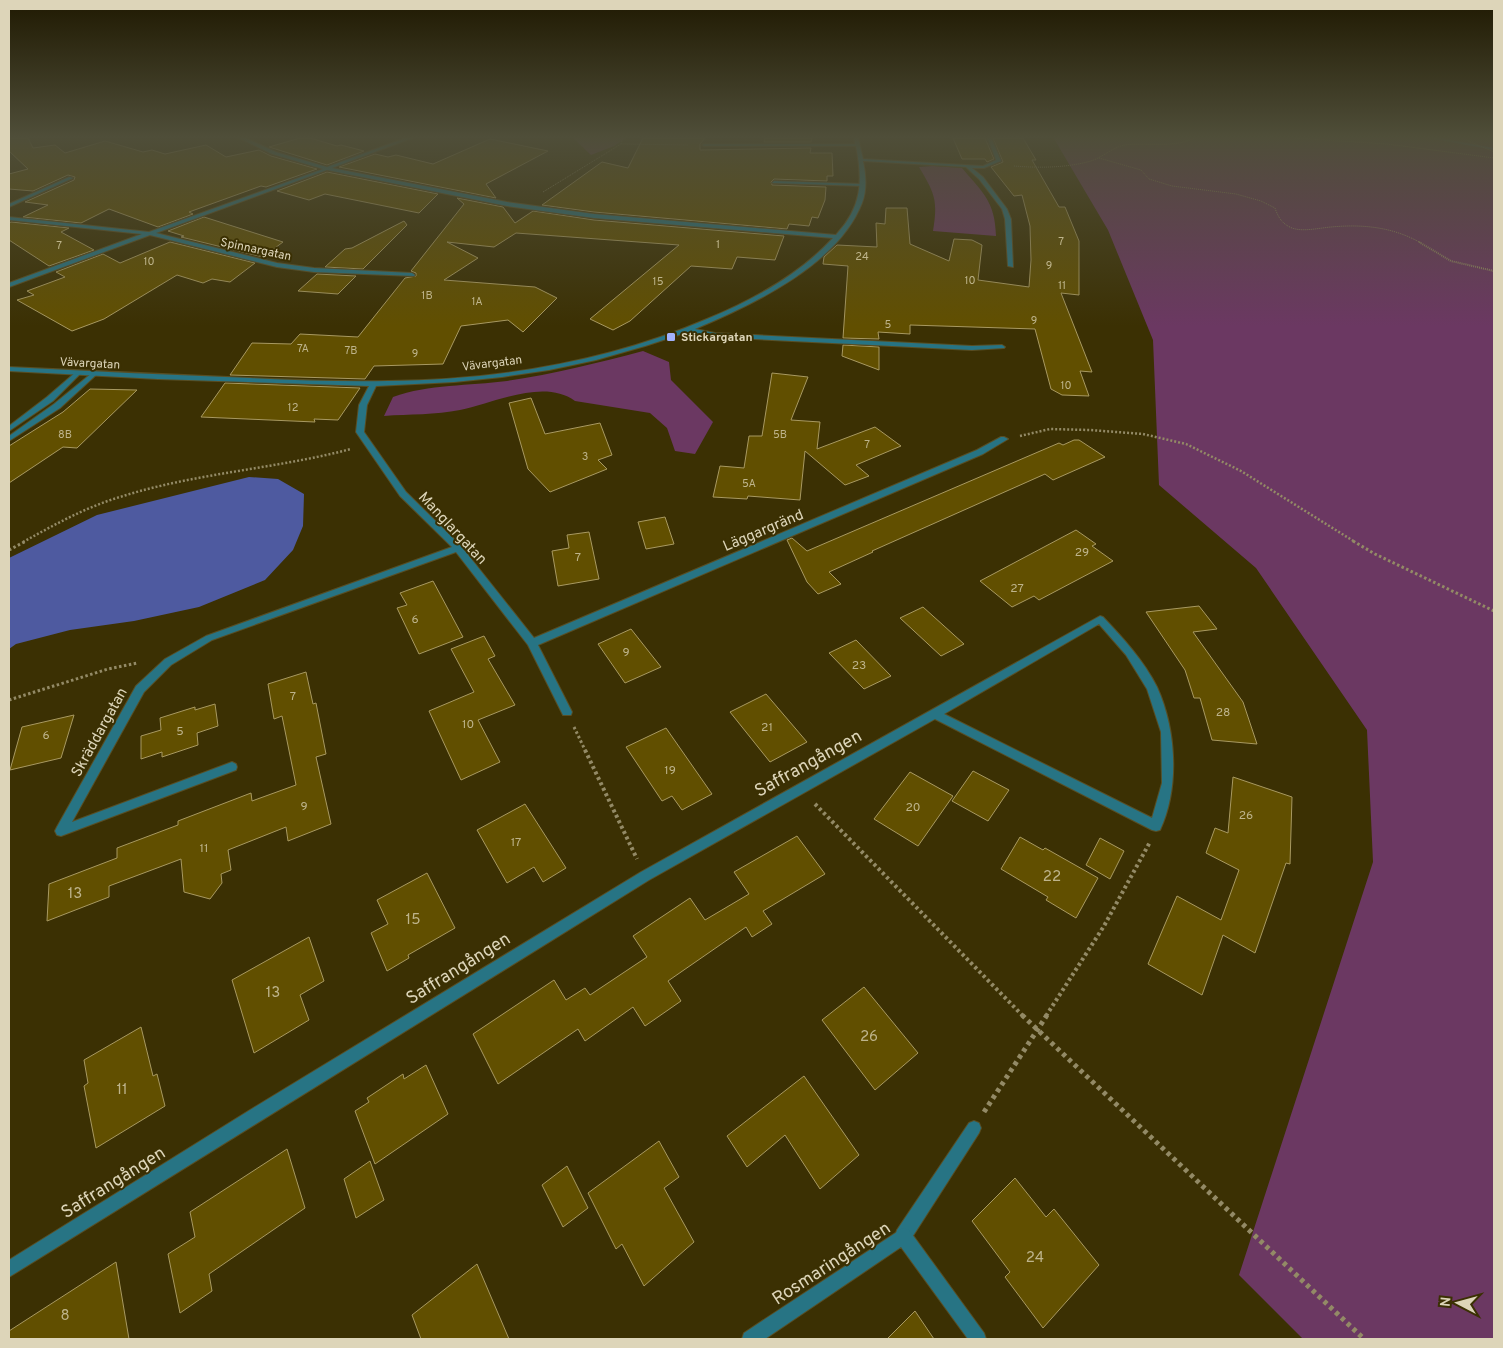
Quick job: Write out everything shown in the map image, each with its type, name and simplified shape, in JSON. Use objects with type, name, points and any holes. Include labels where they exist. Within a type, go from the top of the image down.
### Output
[{"type":"street","points":[[9,206],[22,200]]},
{"type":"street","points":[[9,285],[245,200]]},
{"type":"street","points":[[489,200],[594,216],[837,237]]},
{"type":"street","name":"Vävargatan","points":[[9,369],[94,374],[374,383],[420,382],[514,372],[587,359],[689,330],[738,309],[782,284],[814,261],[837,237],[850,221],[860,200]]},
{"type":"street","points":[[998,200],[1004,208],[1008,219],[1011,266]]},
{"type":"street","name":"Spinnargatan","points":[[9,218],[153,234],[277,265],[314,270],[412,275]]},
{"type":"street","points":[[689,330],[715,335],[764,338],[972,348],[1002,347]]},
{"type":"street","points":[[9,429],[50,399],[78,373]]},
{"type":"street","points":[[9,439],[57,406],[94,374]]},
{"type":"street","name":"Manglargatan","points":[[374,383],[363,406],[360,432],[366,443],[403,494],[458,548],[532,644],[567,712]]},
{"type":"street","name":"Läggargränd","points":[[532,644],[936,471],[1004,439]]},
{"type":"street","name":"Skräddargatan","points":[[232,767],[61,831],[140,689],[168,662],[209,638],[458,548]]},
{"type":"street","name":"Saffrangången","points":[[9,1269],[254,1115],[645,876],[935,714],[1100,619],[1129,652],[1152,688],[1166,732],[1168,783],[1156,826]]},
{"type":"street","points":[[935,714],[1156,826]]},
{"type":"street","points":[[903,1236],[974,1128]]},
{"type":"street","name":"Rosmaringången","points":[[750,1339],[903,1236],[978,1339]]},
{"type":"path","points":[[520,206],[530,200]]},
{"type":"path","points":[[1257,200],[1275,208],[1279,219],[1292,228],[1309,229],[1354,225],[1402,232],[1451,261],[1494,272]]},
{"type":"path","points":[[1004,439],[1050,428],[1143,434],[1186,444],[1241,471],[1375,554],[1494,611]]},
{"type":"path","points":[[9,550],[88,509],[120,497],[223,474],[314,460],[366,443]]},
{"type":"path","points":[[9,700],[108,669],[152,660],[168,662]]},
{"type":"path","points":[[567,712],[645,876]]},
{"type":"path","points":[[800,789],[1036,1029],[1364,1339]]},
{"type":"path","points":[[974,1128],[1104,926],[1144,856],[1156,826]]},
{"type":"shaded area","points":[[934,200],[987,200],[993,214],[996,236],[933,231]]},
{"type":"shaded area","points":[[1090,200],[1494,200],[1494,1339],[1303,1339],[1239,1275],[1373,862],[1367,730],[1256,568],[1159,485],[1153,340],[1108,230]]},
{"type":"shaded area","points":[[643,351],[669,362],[671,380],[713,422],[695,454],[675,451],[667,428],[650,413],[575,401],[563,394],[549,392],[519,394],[451,412],[384,416],[393,397],[407,393],[524,378],[575,368]]},
{"type":"water","points":[[249,477],[278,479],[304,494],[303,526],[293,550],[265,580],[199,607],[134,621],[70,630],[16,644],[9,649],[9,558],[97,515]]},
{"type":"building","points":[[30,200],[222,200],[189,212],[193,214],[158,227],[109,209],[81,223],[23,217],[48,205],[25,202]]},
{"type":"building","points":[[354,200],[432,200],[419,213]]},
{"type":"building","points":[[459,200],[503,207],[515,223],[533,211],[594,220],[784,236],[775,260],[737,257],[732,269],[691,266],[630,321],[613,330],[590,319],[679,245],[516,233],[494,247],[447,242],[478,258],[444,280],[535,287],[557,298],[523,332],[508,320],[461,326],[443,364],[374,366],[365,379],[230,375],[252,343],[291,344],[300,334],[358,337],[405,278],[416,276],[416,273],[411,271],[464,204]]},
{"type":"building","points":[[549,200],[825,200],[818,218],[812,217],[809,226],[789,224],[787,229],[594,212],[542,205]]},
{"type":"building","points":[[1023,200],[1055,200],[1059,207],[1065,207],[1079,241],[1079,295],[1061,293],[1092,372],[1080,371],[1089,396],[1062,395],[1051,389],[1035,329],[910,325],[910,334],[878,332],[879,339],[843,338],[848,266],[823,264],[824,257],[837,245],[877,247],[876,223],[885,224],[886,208],[907,208],[910,244],[949,261],[954,239],[972,240],[982,245],[978,280],[1029,287],[1031,260],[1030,226]]},
{"type":"building","points":[[204,217],[283,242],[263,257],[181,237],[184,236],[168,231]]},
{"type":"building","points":[[404,221],[407,225],[363,269],[325,267],[345,249],[352,248]]},
{"type":"building","points":[[9,223],[69,228],[61,232],[94,250],[49,266],[9,240]]},
{"type":"building","points":[[170,242],[255,263],[230,282],[212,279],[203,283],[177,275],[104,319],[72,331],[17,300],[34,295],[27,291],[65,277],[56,272],[103,254],[120,263]]},
{"type":"building","points":[[317,274],[356,276],[338,294],[298,291]]},
{"type":"building","points":[[843,345],[879,347],[879,370],[842,356]]},
{"type":"building","points":[[772,373],[808,377],[791,420],[820,422],[817,449],[875,427],[901,446],[856,465],[869,476],[845,485],[805,451],[800,500],[748,496],[747,499],[713,497],[720,466],[744,468],[749,436],[762,436]]},
{"type":"building","points":[[225,383],[360,388],[338,420],[314,419],[315,422],[201,417]]},
{"type":"building","points":[[90,389],[137,390],[77,448],[63,447],[9,483],[9,446],[63,412]]},
{"type":"building","points":[[531,398],[545,434],[600,423],[612,455],[598,460],[607,469],[550,492],[528,469],[509,403]]},
{"type":"building","points":[[1079,440],[1105,457],[1053,480],[1045,474],[872,551],[829,572],[841,584],[818,594],[807,582],[787,540],[792,538],[807,551],[1059,443],[1063,445]]},
{"type":"building","points":[[665,517],[674,544],[646,549],[638,522]]},
{"type":"building","points":[[1076,530],[1096,544],[1092,546],[1113,561],[1039,600],[1034,596],[1012,607],[980,581]]},
{"type":"building","points":[[589,532],[599,579],[558,586],[552,551],[569,548],[567,535]]},
{"type":"building","points":[[433,581],[463,637],[419,654],[397,608],[407,605],[400,593]]},
{"type":"building","points":[[1199,606],[1217,629],[1193,632],[1243,702],[1257,744],[1212,740],[1200,698],[1194,698],[1185,670],[1146,612]]},
{"type":"building","points":[[923,607],[964,644],[941,656],[900,618]]},
{"type":"building","points":[[631,629],[661,667],[625,683],[598,644]]},
{"type":"building","points":[[484,636],[495,656],[488,659],[515,705],[478,720],[500,762],[461,780],[429,711],[474,692],[451,649]]},
{"type":"building","points":[[856,640],[891,676],[864,689],[829,653]]},
{"type":"building","points":[[306,672],[313,704],[316,703],[326,754],[316,757],[331,824],[288,841],[286,827],[228,850],[231,870],[221,874],[222,883],[210,899],[184,892],[181,859],[109,886],[109,897],[47,921],[49,884],[117,858],[117,848],[178,825],[178,821],[251,793],[252,801],[296,785],[282,716],[274,719],[268,684]]},
{"type":"building","points":[[766,694],[807,742],[770,762],[730,712]]},
{"type":"building","points":[[215,704],[218,726],[197,733],[198,745],[162,757],[162,752],[141,759],[141,736],[161,730],[160,718],[195,707],[195,710]]},
{"type":"building","points":[[74,715],[61,758],[10,770],[22,727]]},
{"type":"building","points":[[666,728],[712,794],[682,810],[672,796],[662,801],[626,747]]},
{"type":"building","points":[[973,771],[1009,790],[988,821],[952,801]]},
{"type":"building","points":[[910,772],[953,796],[918,846],[874,819]]},
{"type":"building","points":[[1233,777],[1292,797],[1290,864],[1286,863],[1255,953],[1223,935],[1202,995],[1148,964],[1177,896],[1221,920],[1239,870],[1206,853],[1215,828],[1228,833]]},
{"type":"building","points":[[525,804],[566,868],[543,882],[534,867],[507,883],[477,830]]},
{"type":"building","points":[[797,836],[825,874],[763,911],[772,924],[752,937],[746,927],[668,981],[681,1001],[645,1026],[633,1007],[585,1041],[578,1029],[498,1084],[473,1034],[554,980],[566,1000],[585,988],[590,995],[647,957],[633,936],[690,898],[705,920],[749,894],[734,872]]},
{"type":"building","points":[[1020,837],[1043,850],[1045,848],[1098,878],[1076,918],[1046,900],[1048,897],[1001,869]]},
{"type":"building","points":[[1100,838],[1124,851],[1110,879],[1086,865]]},
{"type":"building","points":[[427,873],[455,928],[408,955],[409,958],[387,971],[371,933],[388,924],[377,900]]},
{"type":"building","points":[[309,937],[324,981],[300,995],[309,1020],[254,1053],[232,980]]},
{"type":"building","points":[[864,987],[918,1053],[875,1090],[822,1020]]},
{"type":"building","points":[[141,1027],[153,1076],[157,1074],[165,1106],[96,1148],[84,1086],[88,1083],[84,1060]]},
{"type":"building","points":[[426,1065],[448,1114],[375,1164],[355,1111],[369,1102],[367,1098],[403,1074],[404,1079]]},
{"type":"building","points":[[804,1076],[859,1155],[820,1189],[785,1135],[747,1167],[727,1136]]},
{"type":"building","points":[[659,1141],[679,1177],[664,1188],[694,1242],[644,1286],[622,1244],[616,1249],[588,1193]]},
{"type":"building","points":[[287,1149],[305,1208],[209,1274],[212,1291],[180,1313],[168,1254],[195,1237],[190,1212]]},
{"type":"building","points":[[370,1161],[384,1200],[356,1218],[344,1179]]},
{"type":"building","points":[[567,1166],[588,1208],[563,1227],[542,1185]]},
{"type":"building","points":[[1015,1178],[1046,1217],[1054,1209],[1099,1265],[1043,1328],[1005,1277],[1010,1272],[972,1221]]},
{"type":"building","points":[[116,1262],[129,1339],[9,1339],[9,1331]]},
{"type":"building","points":[[477,1264],[509,1339],[421,1339],[412,1315]]},
{"type":"building","points":[[915,1311],[934,1339],[887,1339]]},
{"type":"place","name":"Stickargatan","points":[[671,337]]}]
